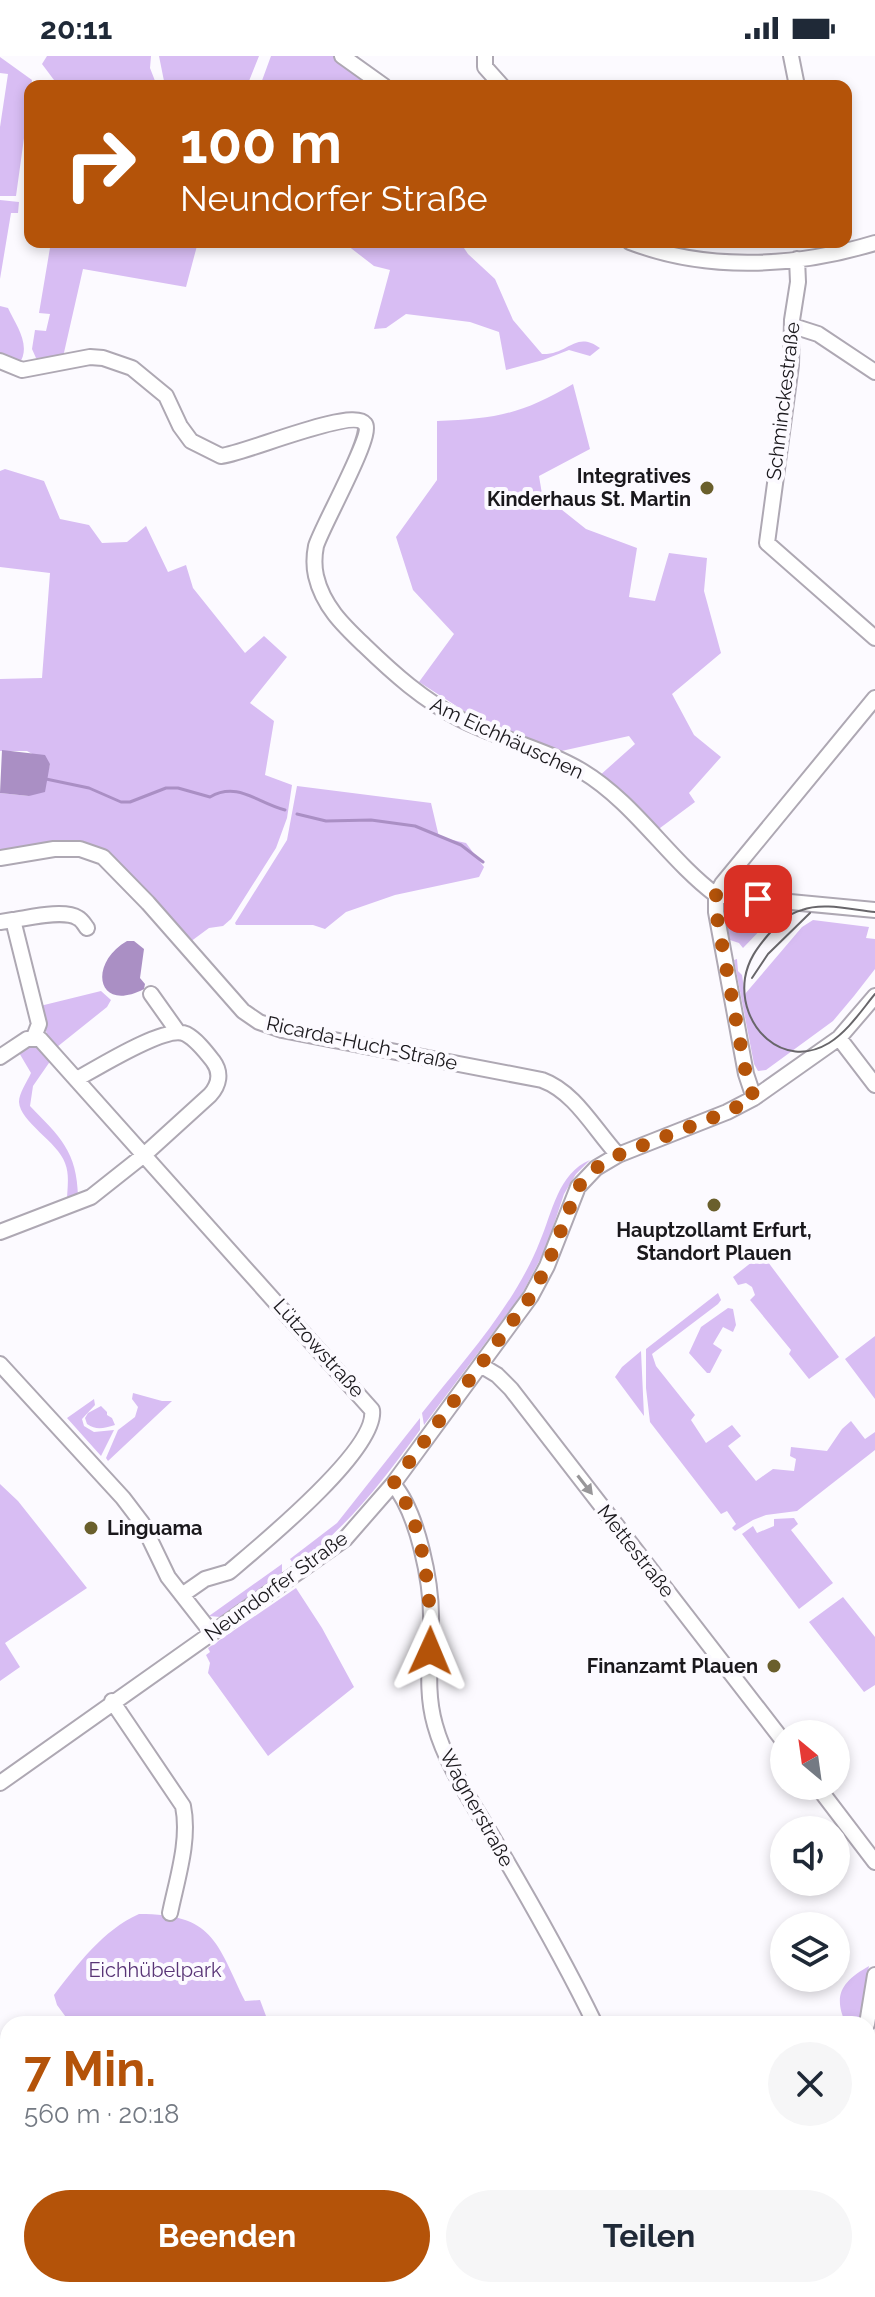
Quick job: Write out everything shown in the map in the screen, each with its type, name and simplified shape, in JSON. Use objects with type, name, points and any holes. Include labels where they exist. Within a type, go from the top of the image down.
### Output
[{"type":"street","points":[[342,56],[376,80]]},
{"type":"street","points":[[485,56],[485,67],[497,80]]},
{"type":"street","points":[[791,56],[796,80]]},
{"type":"street","points":[[852,246],[875,243]]},
{"type":"street","points":[[653,248],[706,262],[741,263],[797,259],[829,248]]},
{"type":"street","name":"Schminckestraße","points":[[797,259],[791,365],[767,543],[875,638]]},
{"type":"street","points":[[793,326],[818,334],[875,372]]},
{"type":"street","name":"Am Eichhäuschen","points":[[0,361],[22,370],[90,357],[132,368],[166,396],[185,435],[200,448],[221,456],[331,424],[357,419],[364,423],[368,429],[365,442],[336,498],[316,549],[317,578],[325,600],[338,620],[397,677],[425,699],[462,720],[582,771],[609,791],[716,895]]},
{"type":"street","points":[[754,1098],[746,1074],[716,912],[716,895],[745,854],[875,698]]},
{"type":"street","name":"Ricarda-Huch-Straße","points":[[0,858],[54,849],[80,849],[103,857],[243,1011],[259,1022],[282,1030],[542,1080],[557,1086],[571,1097],[618,1155]]},
{"type":"street","points":[[716,895],[875,910]]},
{"type":"street","points":[[0,1057],[18,1044],[37,1038],[39,1024],[6,921],[67,915],[78,918],[87,928]]},
{"type":"street","points":[[0,1232],[91,1197],[144,1155],[218,1086],[217,1066],[187,1035],[178,1032],[151,994]]},
{"type":"street","name":"Neundorfer Straße","points":[[0,1783],[345,1539],[393,1484],[531,1296],[547,1266],[578,1187],[596,1168],[618,1155],[716,1117],[754,1098],[839,1038],[875,996]]},
{"type":"street","points":[[77,1079],[157,1037],[178,1032]]},
{"type":"street","name":"Lützowstraße","points":[[37,1038],[370,1405],[373,1414],[372,1424],[342,1469],[229,1572],[205,1579],[182,1595]]},
{"type":"street","points":[[839,1038],[875,1085]]},
{"type":"street","points":[[0,1364],[123,1498],[142,1523],[168,1577],[211,1632]]},
{"type":"street","name":"Mettestraße","points":[[482,1366],[511,1389],[770,1724]]},
{"type":"street","name":"Wagnerstraße","points":[[393,1484],[413,1524],[428,1585],[432,1620],[428,1683],[436,1730],[452,1767],[564,1960],[591,2016]]},
{"type":"street","points":[[112,1701],[183,1806],[186,1820],[182,1857],[170,1913]]},
{"type":"street","points":[[828,1800],[875,1862]]},
{"type":"street","points":[[868,2016],[875,1975]]},
{"type":"green space","points":[[47,56],[151,56],[150,68],[155,80],[54,80],[42,64]]},
{"type":"green space","points":[[159,56],[259,56],[249,80],[164,80]]},
{"type":"green space","points":[[271,56],[334,56],[367,80],[262,80]]},
{"type":"green space","points":[[0,57],[32,80],[24,80],[24,138],[16,196],[0,196],[0,127],[8,74],[0,73]]},
{"type":"green space","points":[[0,200],[19,202],[18,213],[11,213],[0,279]]},
{"type":"green space","points":[[50,248],[196,248],[186,287],[83,269],[63,357],[36,358],[32,349],[35,330],[46,331],[50,314],[39,313]]},
{"type":"green space","points":[[351,248],[464,248],[495,279],[513,320],[542,354],[584,341],[600,348],[590,356],[569,350],[506,370],[499,332],[470,322],[406,314],[386,328],[374,329],[390,270],[374,266]]},
{"type":"green space","points":[[0,306],[8,308],[21,336],[24,350],[19,364],[0,359]]},
{"type":"green space","points":[[573,384],[590,449],[539,476],[542,494],[586,529],[637,548],[629,597],[655,601],[669,553],[707,558],[704,591],[721,653],[672,694],[694,735],[721,757],[689,793],[695,802],[656,831],[598,777],[635,744],[629,736],[557,752],[486,725],[419,682],[454,634],[413,590],[396,537],[437,480],[437,421],[508,413]]},
{"type":"green space","points":[[5,469],[44,481],[60,519],[89,525],[102,543],[127,542],[146,526],[168,572],[186,565],[193,588],[245,653],[264,636],[287,657],[250,703],[274,721],[265,775],[292,785],[287,818],[276,848],[231,919],[223,926],[209,928],[190,942],[113,856],[100,849],[58,843],[0,852],[0,793],[29,796],[46,779],[50,764],[27,751],[0,751],[0,679],[42,678],[50,573],[0,567],[0,471]]},
{"type":"green space","points":[[297,786],[431,803],[439,837],[466,843],[484,867],[479,877],[395,895],[346,912],[325,929],[313,925],[236,925],[287,840]]},
{"type":"green space","points":[[725,913],[766,916],[769,921],[743,948],[730,940]]},
{"type":"green space","points":[[813,920],[869,927],[866,938],[875,939],[875,969],[833,1021],[766,1070],[758,1071],[754,1064],[734,960],[737,959],[745,994],[802,927]]},
{"type":"green space","points":[[101,991],[111,1000],[107,1007],[57,1047],[47,1035],[40,1006]]},
{"type":"green space","points":[[32,1044],[42,1049],[51,1060],[33,1086],[30,1106],[58,1136],[70,1156],[78,1197],[67,1201],[65,1163],[55,1147],[26,1117],[19,1102],[31,1073],[18,1051]]},
{"type":"green space","points":[[590,1160],[576,1174],[564,1194],[546,1248],[522,1294],[424,1425],[422,1413],[503,1310],[517,1287],[563,1184],[579,1166]]},
{"type":"green space","points":[[762,1254],[839,1357],[809,1379],[789,1354],[791,1350],[750,1300],[755,1295],[752,1287],[746,1283],[738,1285],[733,1277]]},
{"type":"green space","points":[[718,1293],[721,1300],[718,1304],[652,1354],[656,1366],[695,1415],[691,1420],[706,1443],[732,1425],[741,1436],[728,1446],[756,1481],[773,1469],[794,1471],[796,1459],[790,1456],[791,1447],[827,1451],[851,1421],[865,1439],[875,1432],[875,1450],[797,1511],[766,1515],[735,1531],[732,1528],[736,1524],[727,1511],[721,1514],[650,1422],[646,1388],[646,1349]]},
{"type":"green space","points":[[728,1308],[733,1309],[736,1325],[733,1332],[723,1327],[713,1344],[722,1350],[710,1373],[707,1373],[689,1353],[701,1327]]},
{"type":"green space","points":[[875,1336],[875,1399],[845,1359]]},
{"type":"green space","points":[[641,1351],[644,1416],[615,1377]]},
{"type":"green space","points":[[133,1393],[172,1401],[108,1461],[106,1458],[118,1430],[135,1417],[138,1407],[132,1399]]},
{"type":"green space","points":[[94,1399],[95,1405],[82,1419],[84,1426],[94,1432],[114,1430],[101,1456],[67,1418]]},
{"type":"green space","points":[[101,1406],[115,1425],[97,1428],[87,1424],[85,1418],[88,1413]]},
{"type":"green space","points":[[420,1418],[420,1430],[363,1503],[315,1551],[295,1566],[290,1559],[337,1523]]},
{"type":"green space","points":[[0,1484],[18,1501],[87,1588],[5,1643],[20,1667],[0,1681]]},
{"type":"green space","points":[[794,1518],[798,1524],[791,1530],[833,1583],[799,1609],[742,1534],[753,1526],[757,1533],[774,1526],[774,1519]]},
{"type":"green space","points":[[282,1564],[282,1574],[220,1617],[209,1616]]},
{"type":"green space","points":[[296,1588],[354,1687],[268,1756],[208,1673],[210,1663],[206,1655],[210,1652],[208,1648]]},
{"type":"green space","points":[[843,1597],[875,1637],[875,1685],[864,1692],[809,1622]]},
{"type":"green space","name":"Eichhübelpark","points":[[139,1914],[164,1915],[197,1926],[218,1947],[245,2001],[260,2000],[266,2016],[65,2016],[54,1995],[102,1939]]},
{"type":"green space","points":[[869,1966],[860,2016],[842,2014],[840,1996],[841,1992],[850,1992],[850,1979]]},
{"type":"shaded area","points":[[2,750],[45,755],[50,764],[45,792],[29,796],[0,793]]},
{"type":"shaded area","points":[[127,941],[134,941],[144,949],[140,978],[145,984],[144,989],[128,995],[116,995],[107,991],[103,972],[106,961]]},
{"type":"waterway","points":[[46,779],[89,788],[121,802],[130,802],[166,788],[178,788],[210,797],[230,791],[239,792],[285,810]]},
{"type":"waterway","points":[[297,814],[326,821],[371,820],[415,826],[461,845],[483,862]]},
{"type":"tram line","points":[[875,912],[819,907],[787,917],[768,935],[748,966],[745,996],[756,1027],[767,1039],[795,1051],[812,1050],[829,1043],[854,1020],[875,994]]},
{"type":"tram line","points":[[752,978],[768,954],[810,913]]},
{"type":"place","name":"Integratives Kinderhaus St. Martin","points":[[707,488]]},
{"type":"place","name":"Hauptzollamt Erfurt, Standort Plauen","points":[[714,1205]]},
{"type":"place","name":"Linguama","points":[[91,1528]]},
{"type":"place","name":"Finanzamt Plauen","points":[[774,1666]]},
{"type":"route","points":[[430,1651],[432,1620],[422,1554],[413,1524],[393,1484],[531,1296],[547,1266],[578,1187],[588,1175],[618,1155],[727,1112],[754,1098],[746,1074],[716,912],[716,895],[758,899]]}]
